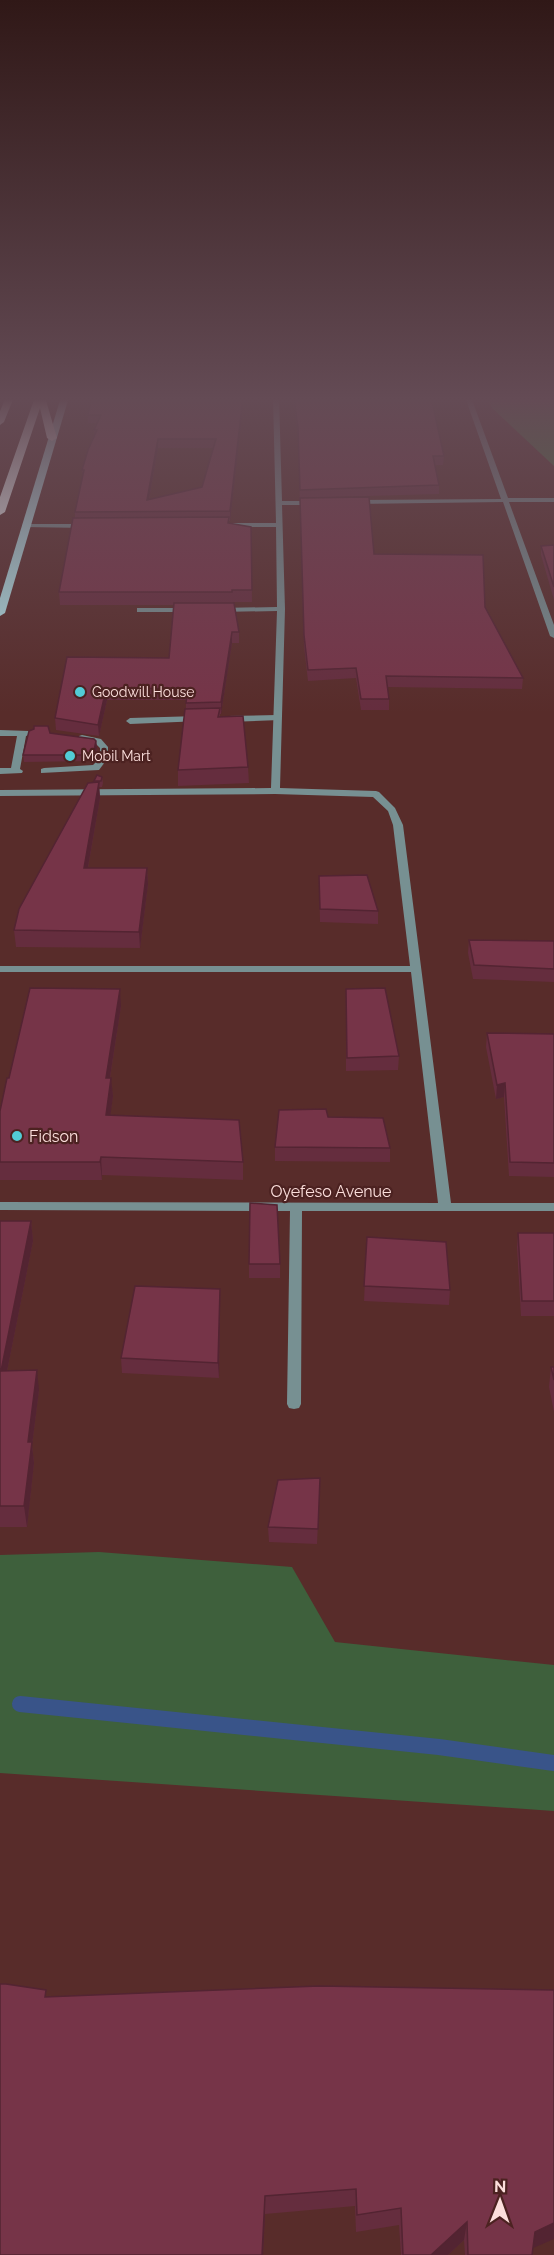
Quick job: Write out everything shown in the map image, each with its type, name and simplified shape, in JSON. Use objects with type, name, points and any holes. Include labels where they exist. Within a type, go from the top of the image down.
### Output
[{"type":"main road","points":[[0,614],[33,502]]},
{"type":"street","points":[[275,791],[281,609],[279,503],[315,502]]},
{"type":"street","points":[[507,502],[554,636]]},
{"type":"street","points":[[221,525],[278,525]]},
{"type":"street","points":[[26,526],[94,526]]},
{"type":"street","points":[[210,610],[281,609]]},
{"type":"street","points":[[140,610],[199,610]]},
{"type":"street","points":[[221,719],[277,718]]},
{"type":"street","points":[[130,721],[210,719]]},
{"type":"street","points":[[0,733],[26,734],[17,771],[0,771]]},
{"type":"street","points":[[44,771],[96,768],[104,758],[104,747],[98,741],[71,737]]},
{"type":"street","points":[[0,793],[275,791],[376,794],[392,810],[398,825],[445,1207]]},
{"type":"street","points":[[0,969],[416,969]]},
{"type":"street","name":"Oyefeso Avenue","points":[[0,1206],[554,1207]]},
{"type":"street","points":[[294,1404],[296,1207]]},
{"type":"green space","points":[[99,1552],[292,1567],[335,1642],[554,1665],[554,1811],[0,1773],[0,1555]]},
{"type":"building","points":[[77,502],[231,502],[230,511],[75,512]]},
{"type":"building","points":[[300,502],[369,502],[374,554],[483,555],[485,607],[523,678],[386,676],[389,699],[361,699],[356,668],[308,670],[304,635]]},
{"type":"building","points":[[229,517],[228,523],[251,527],[252,590],[59,592],[73,518]]},
{"type":"building","points":[[554,545],[554,587],[541,546]]},
{"type":"building","points":[[174,603],[234,603],[239,632],[232,632],[221,702],[186,703],[188,688],[106,689],[98,725],[55,718],[67,657],[169,658]]},
{"type":"building","points":[[220,708],[218,717],[243,716],[248,767],[178,770],[185,709]]},
{"type":"building","points":[[34,726],[48,726],[50,733],[94,739],[96,741],[93,755],[23,755],[29,731],[34,729]]},
{"type":"building","points":[[97,775],[102,777],[101,781],[94,781]]},
{"type":"building","points":[[99,782],[84,868],[147,868],[139,932],[14,930],[19,909],[88,783]]},
{"type":"building","points":[[367,875],[378,911],[320,909],[319,876]]},
{"type":"building","points":[[469,940],[554,941],[554,969],[474,965]]},
{"type":"building","points":[[30,988],[120,989],[106,1078],[111,1078],[106,1115],[239,1120],[243,1162],[101,1157],[100,1162],[0,1162],[0,1111]]},
{"type":"building","points":[[385,988],[399,1056],[347,1058],[346,989]]},
{"type":"building","points":[[487,1033],[554,1034],[554,1163],[510,1162],[505,1083],[497,1085]]},
{"type":"building","points":[[326,1109],[328,1117],[383,1118],[390,1148],[275,1147],[279,1110]]},
{"type":"building","points":[[250,1203],[277,1205],[280,1264],[249,1264]]},
{"type":"building","points":[[0,1221],[31,1221],[1,1371],[37,1370],[28,1442],[32,1442],[24,1506],[0,1506]]},
{"type":"building","points":[[518,1233],[554,1233],[554,1301],[522,1301]]},
{"type":"building","points":[[367,1237],[446,1242],[450,1290],[364,1286]]},
{"type":"building","points":[[135,1286],[220,1289],[218,1363],[121,1358]]},
{"type":"building","points":[[320,1478],[318,1529],[268,1527],[278,1480]]},
{"type":"building","points":[[0,1984],[46,1990],[45,1997],[319,1986],[554,1990],[554,2223],[535,2232],[532,2255],[468,2255],[467,2222],[431,2255],[403,2255],[401,2208],[357,2215],[356,2189],[265,2196],[262,2255],[0,2255]]},
{"type":"waterway","points":[[20,1704],[439,1747],[554,1763]]},
{"type":"place","name":"Goodwill House","points":[[80,692]]},
{"type":"place","name":"Mobil Mart","points":[[70,756]]},
{"type":"place","name":"Fidson","points":[[17,1136]]}]
